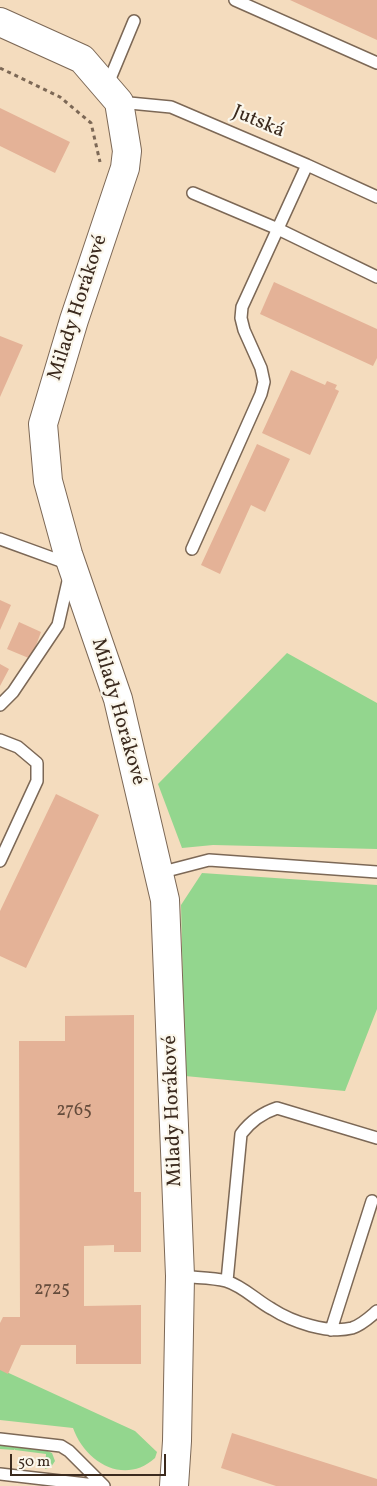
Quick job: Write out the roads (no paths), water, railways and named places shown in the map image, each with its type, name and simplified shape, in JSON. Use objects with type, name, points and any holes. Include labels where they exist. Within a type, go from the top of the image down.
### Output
[{"type":"street","points":[[0,22],[82,59],[113,94]]},
{"type":"street","name":"Milady Horákové","points":[[113,94],[127,152],[125,168],[74,320],[43,424],[48,481],[72,565],[118,699],[165,900],[180,1276],[177,1442],[174,1486]]},
{"type":"lane","points":[[235,0],[377,63]]},
{"type":"lane","points":[[113,94],[134,21]]},
{"type":"lane","name":"Jutská","points":[[113,94],[172,107],[307,164],[377,197]]},
{"type":"lane","points":[[192,549],[261,394],[264,382],[261,368],[244,330],[241,318],[242,307],[307,164]]},
{"type":"lane","points":[[193,193],[278,229],[377,277]]},
{"type":"lane","points":[[0,539],[72,565],[58,625],[13,692],[0,705]]},
{"type":"lane","points":[[0,740],[18,747],[37,763],[38,781],[0,861]]},
{"type":"lane","points":[[159,873],[209,860],[377,872]]},
{"type":"lane","points":[[227,1281],[241,1134],[247,1126],[266,1112],[277,1108],[377,1138]]},
{"type":"lane","points":[[331,1330],[372,1201]]},
{"type":"lane","points":[[180,1276],[227,1281],[291,1320],[331,1330],[353,1328],[366,1321],[377,1311]]},
{"type":"lane","points":[[0,1439],[62,1446],[105,1486]]},
{"type":"lane","points":[[0,1474],[105,1486]]}]
